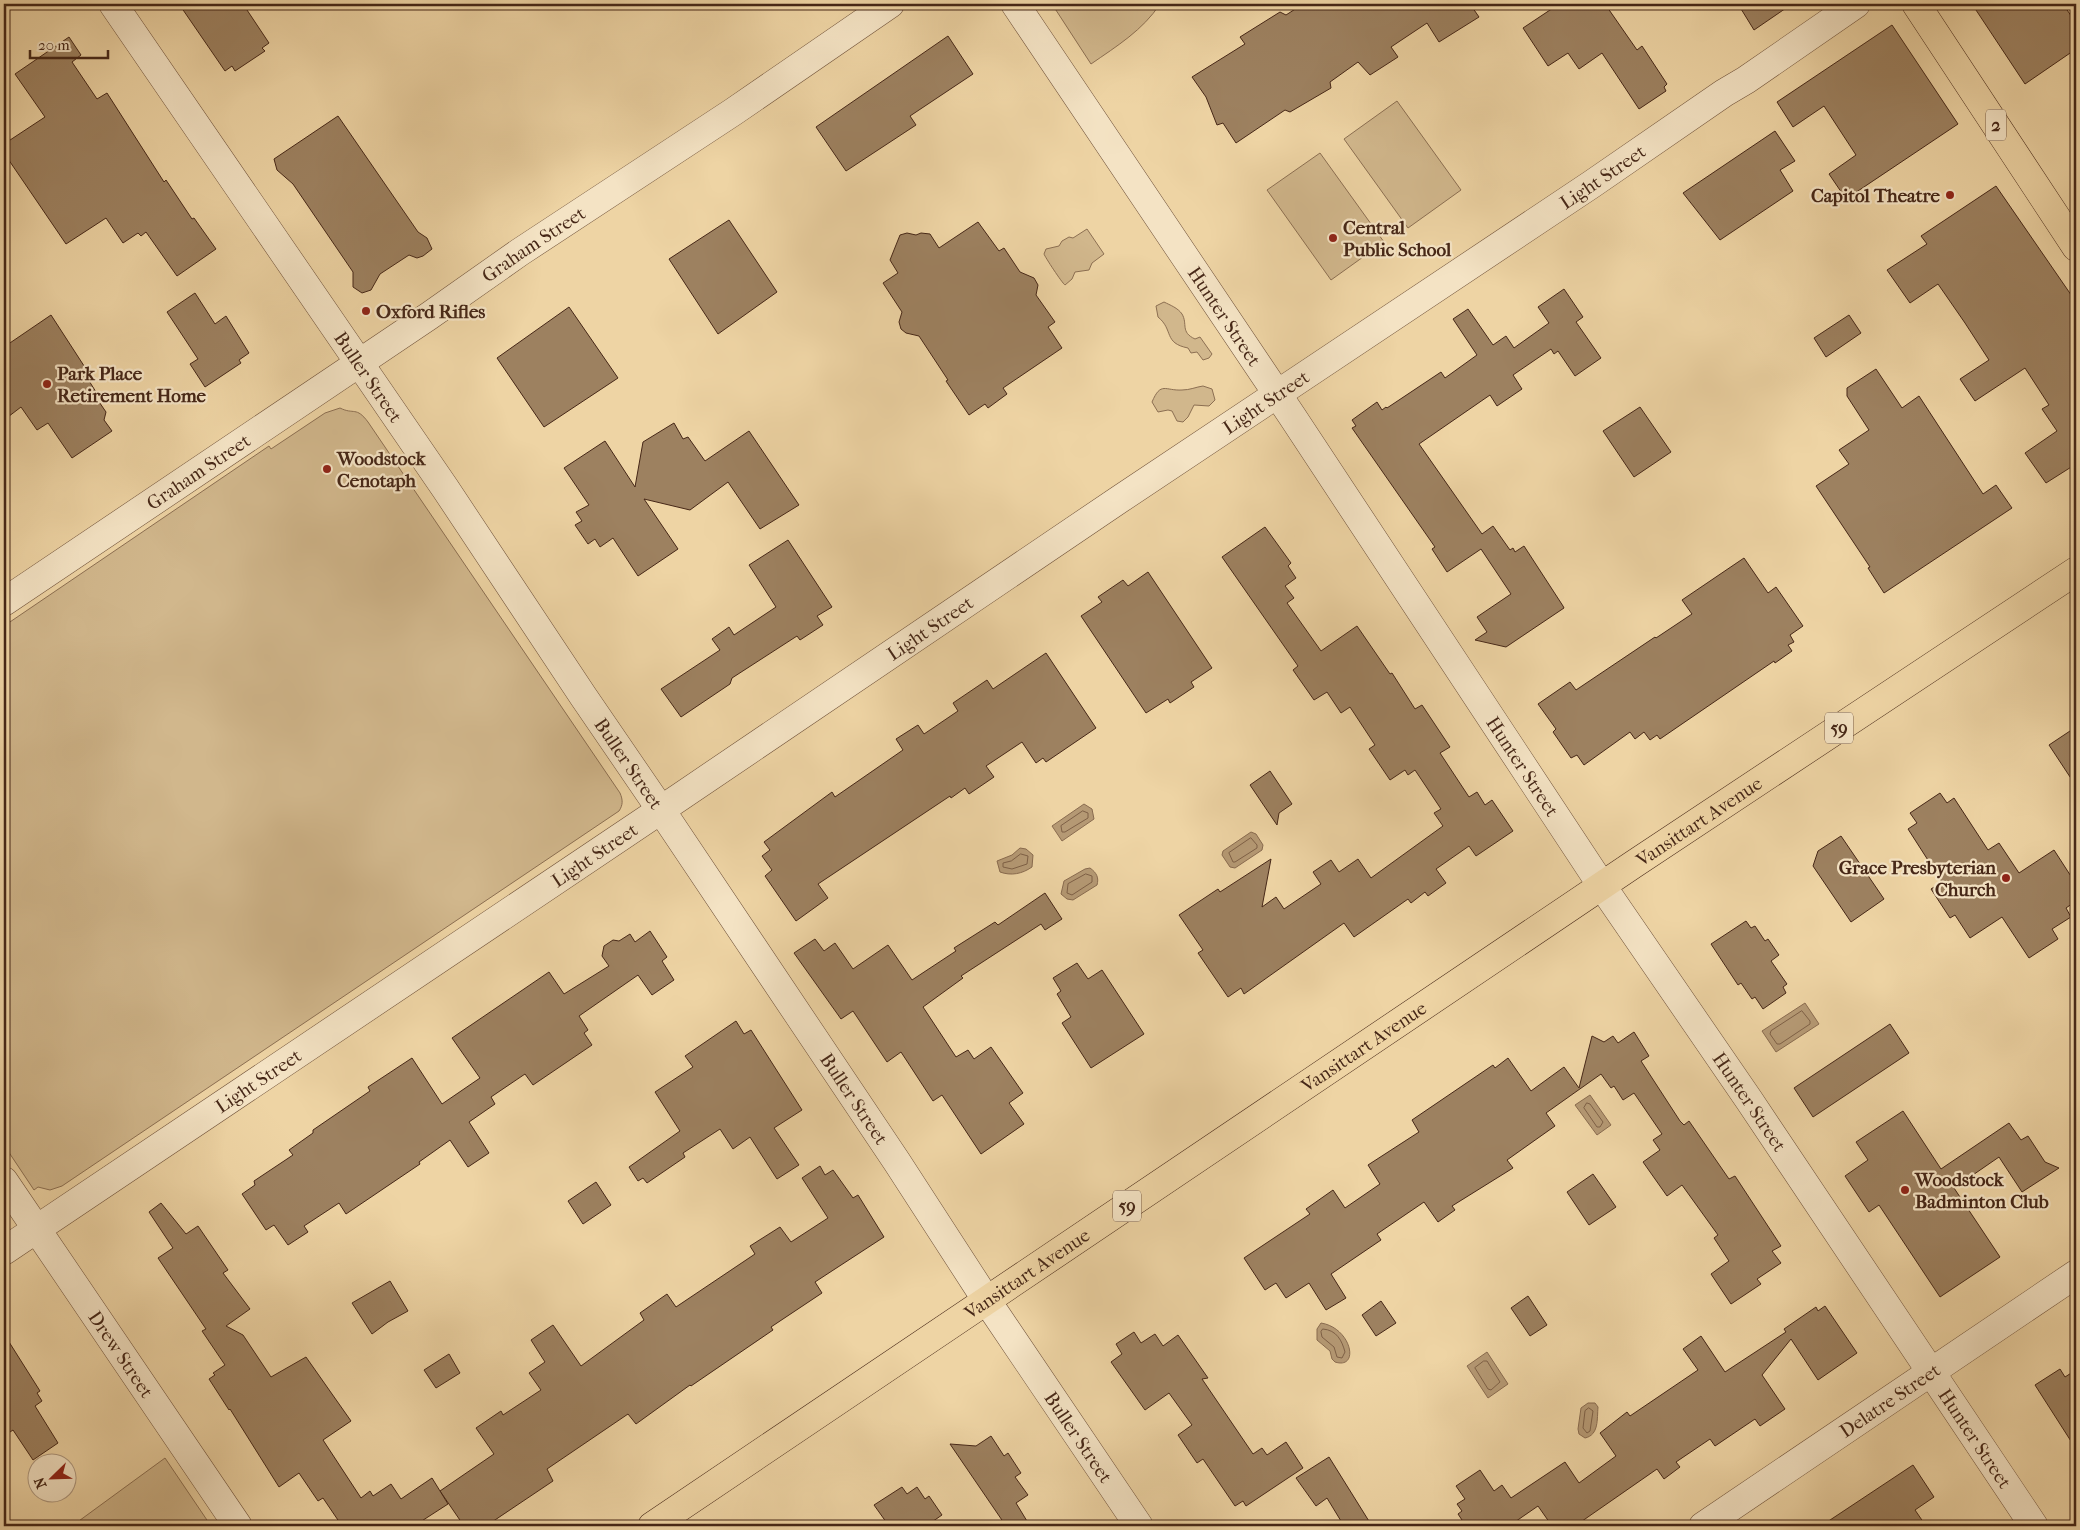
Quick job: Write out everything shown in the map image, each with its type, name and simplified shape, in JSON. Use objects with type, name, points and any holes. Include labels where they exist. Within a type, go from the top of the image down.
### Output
[{"type":"main road","name":"2","points":[[1916,4],[2076,247]]},
{"type":"main road","name":"Vansittart Avenue","points":[[652,1526],[1602,886],[2076,571]]},
{"type":"street","name":"Buller Street","points":[[113,4],[440,480],[1139,1526]]},
{"type":"street","name":"Graham Street","points":[[4,602],[890,4]]},
{"type":"street","name":"Hunter Street","points":[[1015,4],[1277,394],[1602,886],[1749,1100],[2034,1526]]},
{"type":"street","name":"Light Street","points":[[4,1251],[1592,184],[1856,4]]},
{"type":"street","name":"Drew Street","points":[[4,1181],[238,1526]]},
{"type":"street","name":"Delatre Street","points":[[1703,1526],[2076,1274]]},
{"type":"shaded area","points":[[1052,4],[1160,4],[1138,30],[1091,64]]},
{"type":"shaded area","points":[[1397,101],[1461,190],[1408,228],[1344,139]]},
{"type":"shaded area","points":[[1320,153],[1384,242],[1331,280],[1267,190]]},
{"type":"shaded area","points":[[1087,229],[1104,254],[1092,263],[1089,270],[1075,272],[1072,279],[1065,285],[1044,254],[1046,249],[1059,246],[1062,241],[1069,237],[1073,238]]},
{"type":"shaded area","points":[[1164,302],[1182,314],[1187,334],[1195,339],[1200,337],[1212,354],[1209,358],[1203,360],[1197,352],[1191,353],[1188,348],[1175,343],[1158,317],[1156,306]]},
{"type":"shaded area","points":[[1203,386],[1212,389],[1215,400],[1209,406],[1194,405],[1183,422],[1177,421],[1172,411],[1158,412],[1152,402],[1158,391],[1164,388],[1185,390]]},
{"type":"shaded area","points":[[340,408],[358,412],[368,422],[620,793],[621,807],[619,811],[62,1186],[50,1190],[38,1187],[34,1190],[4,1145],[4,626],[269,446],[271,449],[325,413]]},
{"type":"shaded area","points":[[165,1458],[211,1526],[72,1526]]},
{"type":"water","points":[[1084,804],[1092,809],[1094,819],[1062,841],[1052,826]]},
{"type":"water","points":[[1251,832],[1256,834],[1263,845],[1262,850],[1235,868],[1230,867],[1222,855],[1223,851]]},
{"type":"water","points":[[1020,848],[1026,849],[1033,855],[1032,867],[1016,874],[1000,872],[997,861],[1012,855]]},
{"type":"water","points":[[1090,868],[1097,876],[1097,885],[1073,900],[1067,899],[1061,894],[1064,881]]},
{"type":"water","points":[[1805,1003],[1819,1024],[1776,1052],[1762,1031]]},
{"type":"water","points":[[1590,1095],[1611,1125],[1597,1135],[1575,1105]]},
{"type":"water","points":[[1321,1323],[1332,1326],[1346,1340],[1350,1354],[1348,1360],[1343,1363],[1335,1362],[1330,1351],[1317,1340],[1317,1329]]},
{"type":"water","points":[[1487,1352],[1508,1384],[1488,1398],[1467,1366]]},
{"type":"water","points":[[1588,1403],[1595,1403],[1598,1407],[1597,1421],[1593,1434],[1585,1438],[1579,1434],[1578,1429],[1581,1408]]},
{"type":"building","points":[[179,4],[243,4],[269,43],[262,48],[265,51],[235,71],[232,66],[225,71]]},
{"type":"building","points":[[1303,4],[1470,4],[1479,17],[1439,42],[1427,23],[1391,47],[1398,57],[1370,75],[1358,62],[1330,82],[1331,88],[1290,112],[1285,110],[1236,143],[1223,123],[1217,125],[1206,97],[1192,77],[1245,44],[1240,37],[1280,12],[1286,15]]},
{"type":"building","points":[[1559,4],[1605,4],[1637,50],[1642,46],[1667,84],[1664,87],[1666,91],[1639,109],[1602,53],[1579,69],[1568,53],[1548,66],[1523,28]]},
{"type":"building","points":[[1738,4],[1792,4],[1754,30]]},
{"type":"building","points":[[1972,4],[2063,4],[2076,23],[2076,49],[2025,84]]},
{"type":"building","points":[[1892,25],[1958,124],[1846,199],[1829,174],[1856,155],[1824,106],[1793,127],[1777,102]]},
{"type":"building","points":[[948,36],[973,74],[910,116],[916,125],[846,171],[816,127]]},
{"type":"building","points":[[69,37],[81,55],[72,62],[97,99],[107,93],[164,182],[166,180],[192,219],[194,218],[216,249],[177,276],[146,232],[141,236],[138,233],[123,243],[106,218],[66,244],[4,153],[4,144],[45,117],[15,74]]},
{"type":"building","points":[[338,116],[418,232],[427,238],[432,249],[417,258],[409,255],[380,274],[371,290],[362,293],[353,287],[353,272],[293,184],[277,170],[274,159]]},
{"type":"building","points":[[1775,131],[1795,161],[1780,170],[1793,191],[1720,240],[1683,193]]},
{"type":"building","points":[[1996,186],[2076,302],[2076,464],[2046,483],[2025,453],[2057,431],[2042,409],[2049,405],[2025,368],[1975,401],[1960,379],[1989,360],[1965,323],[1938,284],[1910,303],[1887,270],[1927,244],[1921,236]]},
{"type":"building","points":[[729,220],[777,292],[718,334],[669,259]]},
{"type":"building","points":[[978,222],[999,251],[1004,248],[1020,272],[1034,278],[1038,285],[1036,295],[1055,322],[1048,327],[1062,348],[1003,388],[1007,394],[988,408],[985,404],[969,415],[919,336],[906,333],[901,329],[899,322],[902,312],[883,283],[898,273],[890,260],[900,235],[907,233],[916,235],[921,233],[930,234],[939,248]]},
{"type":"building","points":[[1564,289],[1583,317],[1576,322],[1601,358],[1575,376],[1558,351],[1554,354],[1551,349],[1513,375],[1522,389],[1497,406],[1490,395],[1419,444],[1482,534],[1493,526],[1510,550],[1513,548],[1515,552],[1524,546],[1564,608],[1506,647],[1475,640],[1487,632],[1477,617],[1511,594],[1481,549],[1447,572],[1432,549],[1435,547],[1352,428],[1356,426],[1352,420],[1377,402],[1382,410],[1387,408],[1441,372],[1445,378],[1477,355],[1453,319],[1468,309],[1493,345],[1506,336],[1514,348],[1549,323],[1538,307]]},
{"type":"building","points":[[195,293],[215,324],[226,316],[249,353],[239,360],[241,363],[205,387],[190,364],[198,359],[167,312]]},
{"type":"building","points":[[569,307],[618,378],[544,427],[497,358]]},
{"type":"building","name":"Park Place Retirement Home","points":[[51,315],[88,372],[86,376],[96,392],[93,393],[106,412],[104,420],[112,431],[72,458],[48,423],[37,430],[21,407],[4,420],[4,347]]},
{"type":"building","points":[[1849,315],[1861,333],[1826,357],[1814,338]]},
{"type":"building","points":[[1876,369],[1902,408],[1919,396],[1983,494],[1996,485],[2012,508],[1884,593],[1868,568],[1870,567],[1816,486],[1849,464],[1839,450],[1869,430],[1847,396],[1847,388]]},
{"type":"building","points":[[1640,407],[1671,452],[1634,477],[1603,431]]},
{"type":"building","points":[[674,423],[683,439],[688,437],[705,461],[749,431],[799,505],[760,529],[728,482],[690,510],[644,499],[678,549],[638,576],[613,538],[600,547],[595,539],[588,544],[575,525],[582,521],[576,512],[589,505],[564,468],[605,441],[635,487],[643,442]]},
{"type":"building","points":[[1265,527],[1291,563],[1288,566],[1296,578],[1285,586],[1294,598],[1287,603],[1321,651],[1357,626],[1390,674],[1392,673],[1415,709],[1422,705],[1450,747],[1440,753],[1469,797],[1477,792],[1485,805],[1492,800],[1513,831],[1476,856],[1469,846],[1436,869],[1446,883],[1428,896],[1425,892],[1411,903],[1408,899],[1354,937],[1344,923],[1244,994],[1241,988],[1228,997],[1198,953],[1203,950],[1179,915],[1218,889],[1220,892],[1271,859],[1262,907],[1276,897],[1284,909],[1321,884],[1313,872],[1331,860],[1339,872],[1358,859],[1371,878],[1443,826],[1434,813],[1441,809],[1415,770],[1408,775],[1405,770],[1390,780],[1369,749],[1375,745],[1350,707],[1341,713],[1327,692],[1314,700],[1293,670],[1298,666],[1222,557]]},
{"type":"building","points":[[788,540],[832,607],[817,616],[823,625],[800,640],[797,636],[732,678],[730,684],[681,717],[661,689],[720,650],[712,639],[729,627],[734,635],[776,607],[749,565]]},
{"type":"building","points":[[1744,558],[1768,593],[1776,587],[1803,626],[1790,635],[1794,642],[1788,645],[1792,651],[1775,663],[1774,661],[1660,739],[1657,735],[1650,740],[1644,732],[1635,739],[1630,732],[1584,765],[1577,755],[1571,758],[1553,732],[1556,729],[1538,704],[1570,682],[1576,690],[1692,614],[1682,600]]},
{"type":"building","points":[[1148,572],[1212,668],[1191,682],[1194,687],[1170,703],[1168,699],[1146,713],[1081,616],[1102,602],[1098,597],[1123,580],[1128,586]]},
{"type":"building","points":[[1046,653],[1096,728],[1046,762],[1043,758],[1036,763],[1022,742],[986,766],[994,777],[969,794],[965,788],[951,798],[950,796],[818,884],[828,898],[796,921],[765,876],[772,870],[762,856],[770,850],[764,842],[832,792],[835,797],[903,750],[896,739],[918,725],[924,734],[958,711],[953,703],[987,680],[993,689]]},
{"type":"building","points":[[2076,727],[2076,786],[2049,745]]},
{"type":"building","points":[[1270,771],[1292,804],[1279,813],[1277,825],[1250,785]]},
{"type":"building","name":"Grace Presbyterian Church","points":[[1940,793],[1947,803],[1954,798],[1988,850],[1999,843],[2019,873],[2054,850],[2076,884],[2076,901],[2066,908],[2071,917],[2052,929],[2058,939],[2029,958],[2002,917],[1970,938],[1955,915],[1950,918],[1931,889],[1942,882],[1908,829],[1917,823],[1910,813]]},
{"type":"building","points":[[1841,836],[1884,899],[1851,922],[1813,866],[1818,851]]},
{"type":"building","points":[[1045,893],[1062,919],[1045,930],[1041,924],[961,976],[963,978],[923,1007],[956,1057],[968,1050],[974,1059],[991,1047],[1023,1093],[1009,1103],[1024,1124],[981,1154],[942,1095],[933,1101],[901,1052],[887,1062],[853,1011],[841,1019],[794,953],[815,939],[824,951],[835,943],[853,969],[888,945],[912,980],[956,951],[954,948],[995,922],[998,925]]},
{"type":"building","points":[[1746,921],[1751,928],[1755,926],[1765,941],[1768,939],[1779,955],[1771,961],[1787,984],[1783,987],[1786,993],[1763,1009],[1755,997],[1752,999],[1741,983],[1738,985],[1711,944]]},
{"type":"building","points":[[650,931],[667,957],[662,961],[674,980],[652,995],[638,975],[579,1016],[588,1030],[584,1033],[592,1045],[533,1085],[525,1074],[491,1097],[495,1104],[469,1122],[489,1153],[468,1167],[450,1140],[419,1162],[420,1164],[346,1214],[339,1203],[304,1226],[308,1232],[288,1245],[274,1225],[266,1230],[242,1194],[255,1185],[254,1181],[293,1155],[289,1150],[313,1133],[313,1130],[370,1091],[368,1087],[412,1058],[442,1104],[480,1078],[452,1038],[549,972],[564,994],[609,966],[602,956],[604,946],[613,940],[619,941],[630,934],[635,942]]},
{"type":"building","points":[[1077,963],[1088,979],[1102,970],[1144,1034],[1091,1068],[1062,1023],[1071,1017],[1057,994],[1061,991],[1053,978]]},
{"type":"building","points":[[736,1021],[744,1034],[751,1030],[802,1110],[774,1128],[799,1165],[777,1179],[750,1137],[733,1149],[720,1129],[683,1153],[685,1157],[647,1183],[643,1178],[638,1181],[629,1167],[680,1131],[655,1092],[693,1067],[685,1056]]},
{"type":"building","points":[[1890,1024],[1909,1053],[1813,1117],[1794,1088]]},
{"type":"building","points":[[1634,1032],[1649,1056],[1641,1061],[1680,1121],[1684,1125],[1689,1121],[1729,1179],[1735,1176],[1781,1246],[1772,1251],[1781,1263],[1757,1279],[1761,1284],[1731,1304],[1711,1274],[1729,1261],[1714,1238],[1718,1235],[1682,1185],[1667,1196],[1643,1162],[1660,1150],[1653,1140],[1662,1134],[1634,1093],[1623,1100],[1614,1086],[1611,1088],[1601,1074],[1546,1113],[1555,1126],[1507,1160],[1513,1168],[1452,1206],[1455,1210],[1438,1222],[1424,1202],[1377,1234],[1381,1240],[1331,1274],[1346,1298],[1326,1310],[1309,1283],[1286,1298],[1276,1283],[1265,1290],[1244,1258],[1310,1214],[1306,1209],[1333,1190],[1345,1208],[1380,1184],[1368,1165],[1419,1132],[1412,1120],[1493,1065],[1495,1068],[1508,1058],[1531,1091],[1564,1067],[1579,1088],[1592,1036],[1604,1042],[1613,1036],[1618,1043]]},
{"type":"building","name":"Woodstock Badminton Club","points":[[1903,1111],[1941,1169],[2009,1123],[2021,1140],[2028,1136],[2045,1162],[2059,1168],[2022,1192],[1999,1157],[1954,1188],[2000,1257],[1940,1297],[1879,1205],[1869,1212],[1845,1176],[1868,1160],[1856,1142]]},
{"type":"building","points":[[820,1166],[825,1175],[833,1170],[853,1198],[858,1195],[884,1237],[815,1282],[822,1293],[771,1327],[773,1330],[690,1385],[636,1424],[628,1414],[547,1469],[553,1481],[486,1526],[464,1526],[440,1491],[494,1454],[476,1428],[501,1411],[503,1415],[541,1390],[529,1373],[545,1362],[531,1340],[553,1325],[581,1366],[644,1320],[640,1313],[667,1294],[676,1307],[755,1254],[750,1246],[780,1227],[791,1242],[828,1218],[802,1178]]},
{"type":"building","points":[[1593,1174],[1616,1207],[1589,1225],[1567,1192]]},
{"type":"building","points":[[596,1182],[611,1205],[583,1224],[568,1201]]},
{"type":"building","points":[[161,1203],[186,1234],[198,1226],[228,1270],[223,1273],[250,1309],[226,1326],[243,1335],[271,1377],[306,1357],[351,1421],[323,1440],[361,1498],[370,1491],[373,1496],[391,1484],[401,1499],[432,1478],[448,1504],[414,1526],[342,1526],[323,1498],[318,1501],[299,1473],[279,1487],[209,1379],[215,1375],[213,1373],[225,1365],[202,1331],[206,1329],[158,1258],[173,1248],[149,1212]]},
{"type":"building","points":[[390,1281],[408,1311],[372,1334],[352,1303]]},
{"type":"building","points":[[1528,1296],[1547,1325],[1530,1336],[1511,1308]]},
{"type":"building","points":[[1381,1301],[1396,1323],[1376,1336],[1362,1315]]},
{"type":"building","points":[[1825,1306],[1857,1353],[1818,1380],[1791,1339],[1762,1375],[1785,1409],[1760,1426],[1755,1419],[1715,1446],[1710,1439],[1676,1462],[1680,1467],[1664,1479],[1657,1469],[1575,1526],[1552,1526],[1538,1506],[1509,1526],[1466,1526],[1458,1514],[1462,1511],[1457,1504],[1465,1499],[1456,1486],[1480,1470],[1494,1491],[1502,1485],[1511,1498],[1565,1462],[1579,1483],[1616,1456],[1600,1433],[1627,1412],[1630,1416],[1698,1370],[1683,1349],[1701,1336],[1725,1372],[1786,1332],[1784,1329],[1816,1307],[1818,1311]]},
{"type":"building","points":[[1134,1332],[1141,1343],[1155,1334],[1163,1346],[1178,1335],[1208,1378],[1202,1379],[1253,1454],[1262,1448],[1267,1455],[1286,1442],[1303,1468],[1246,1506],[1243,1501],[1235,1506],[1203,1459],[1197,1463],[1178,1435],[1192,1425],[1169,1393],[1145,1410],[1111,1362],[1122,1354],[1116,1344]]},
{"type":"building","points":[[4,1334],[40,1391],[37,1393],[42,1401],[35,1406],[58,1443],[45,1452],[28,1452],[13,1430],[4,1436]]},
{"type":"building","points":[[449,1354],[460,1373],[436,1388],[424,1370]]},
{"type":"building","points":[[2060,1369],[2065,1377],[2076,1370],[2076,1449],[2035,1385]]},
{"type":"building","points":[[991,1436],[1004,1456],[1008,1453],[1021,1473],[1015,1477],[1028,1495],[1016,1503],[1030,1526],[1006,1526],[950,1444],[976,1446]]},
{"type":"building","points":[[1329,1457],[1372,1526],[1344,1526],[1327,1498],[1316,1506],[1296,1478]]},
{"type":"building","points":[[1913,1465],[1934,1497],[1915,1510],[1926,1526],[1821,1526]]},
{"type":"building","points":[[902,1487],[907,1494],[917,1487],[925,1499],[929,1496],[942,1515],[926,1526],[889,1526],[874,1505]]},
{"type":"place","name":"Capitol Theatre","points":[[1950,195]]},
{"type":"place","name":"Central Public School","points":[[1333,238]]},
{"type":"place","name":"Oxford Rifles","points":[[366,311]]},
{"type":"place","name":"Park Place Retirement Home","points":[[47,384]]},
{"type":"place","name":"Woodstock Cenotaph","points":[[327,469]]},
{"type":"place","name":"Grace Presbyterian Church","points":[[2006,878]]},
{"type":"place","name":"Woodstock Badminton Club","points":[[1905,1190]]}]
